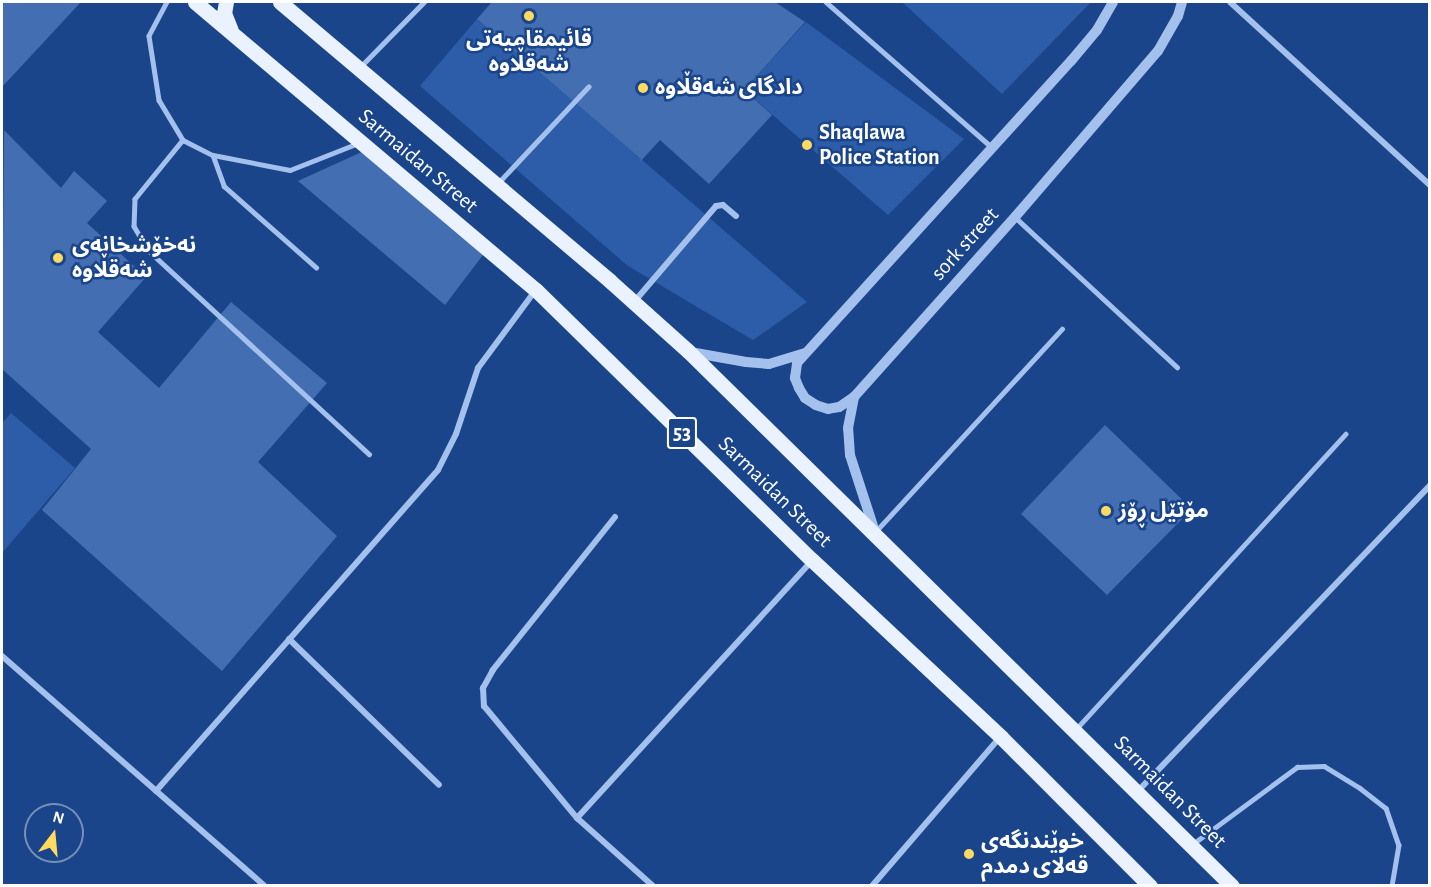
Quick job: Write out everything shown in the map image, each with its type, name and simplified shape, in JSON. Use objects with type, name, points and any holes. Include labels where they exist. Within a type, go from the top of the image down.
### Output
[{"type":"main road","name":"Sarmaidan Street","points":[[195,2],[536,290],[812,560],[1001,737],[1150,885]]},
{"type":"main road","points":[[226,2],[224,13],[232,33]]},
{"type":"main road","name":"Sarmaidan Street","points":[[280,2],[497,185],[688,351],[875,532],[1232,885]]},
{"type":"street","name":"sork street","points":[[688,351],[746,363],[769,364],[804,353],[993,148],[1097,30],[1113,2]]},
{"type":"street","name":"sork street","points":[[854,397],[1016,217],[1158,51],[1178,16],[1182,2]]},
{"type":"street","points":[[1230,2],[1430,185]]},
{"type":"street","points":[[634,303],[716,206],[723,206],[736,216]]},
{"type":"street","points":[[156,791],[438,470],[456,434],[478,368],[536,290]]},
{"type":"street","points":[[804,353],[797,363],[795,378],[806,398],[828,409],[839,408],[854,397]]},
{"type":"street","points":[[854,397],[848,428],[850,455],[875,532]]},
{"type":"street","points":[[1138,791],[1428,490]]},
{"type":"street","points":[[615,517],[493,670],[483,688],[484,706],[577,818],[653,885]]},
{"type":"street","points":[[577,818],[812,560]]},
{"type":"street","points":[[289,639],[439,785]]},
{"type":"street","points":[[2,656],[265,885]]},
{"type":"street","points":[[872,885],[1001,737]]},
{"type":"lane","points":[[167,2],[149,36],[159,100],[183,140],[213,155],[290,170],[361,142]]},
{"type":"lane","points":[[359,68],[424,2]]},
{"type":"lane","points":[[826,2],[993,148]]},
{"type":"lane","points":[[497,185],[588,87]]},
{"type":"lane","points":[[183,140],[135,199],[134,226],[148,250],[369,454]]},
{"type":"lane","points":[[213,155],[224,186],[316,267]]},
{"type":"lane","points":[[1016,217],[1178,367]]},
{"type":"lane","points":[[875,532],[1062,329]]},
{"type":"lane","points":[[1075,730],[1345,434]]},
{"type":"lane","points":[[1192,845],[1297,767],[1324,766],[1360,788],[1386,808],[1399,845],[1392,885]]},
{"type":"shaded area","points":[[902,2],[1091,2],[1002,94]]},
{"type":"shaded area","points":[[477,19],[807,302],[753,340],[628,266],[420,86]]},
{"type":"shaded area","points":[[806,22],[964,139],[888,215],[744,90]]},
{"type":"shaded area","points":[[11,413],[75,468],[2,553],[2,423]]},
{"type":"building","points":[[2,2],[81,2],[2,87]]},
{"type":"building","points":[[492,2],[775,2],[805,22],[744,90],[772,115],[709,184],[660,140],[640,162],[641,159],[477,19]]},
{"type":"building","points":[[4,130],[61,188],[74,171],[107,201],[87,223],[146,277],[98,332],[159,388],[231,302],[327,383],[258,462],[337,536],[222,671],[42,510],[91,449],[2,369]]},
{"type":"building","points":[[366,150],[486,251],[445,305],[298,181]]},
{"type":"building","name":"مۆتێل ڕۆز","points":[[1105,425],[1192,509],[1107,595],[1021,514]]},
{"type":"place","name":"قائیمقامیەتی شەقڵاوە","points":[[529,16]]},
{"type":"place","name":"دادگای شەقڵاوە","points":[[643,88]]},
{"type":"place","name":"Shaqlawa Police Station","points":[[807,145]]},
{"type":"place","name":"نەخۆشخانەی شەقڵاوە","points":[[58,258]]},
{"type":"place","name":"مۆتێل ڕۆز","points":[[1106,511]]},
{"type":"place","name":"خوێندنگەی قەلای دمدم","points":[[969,854]]}]
